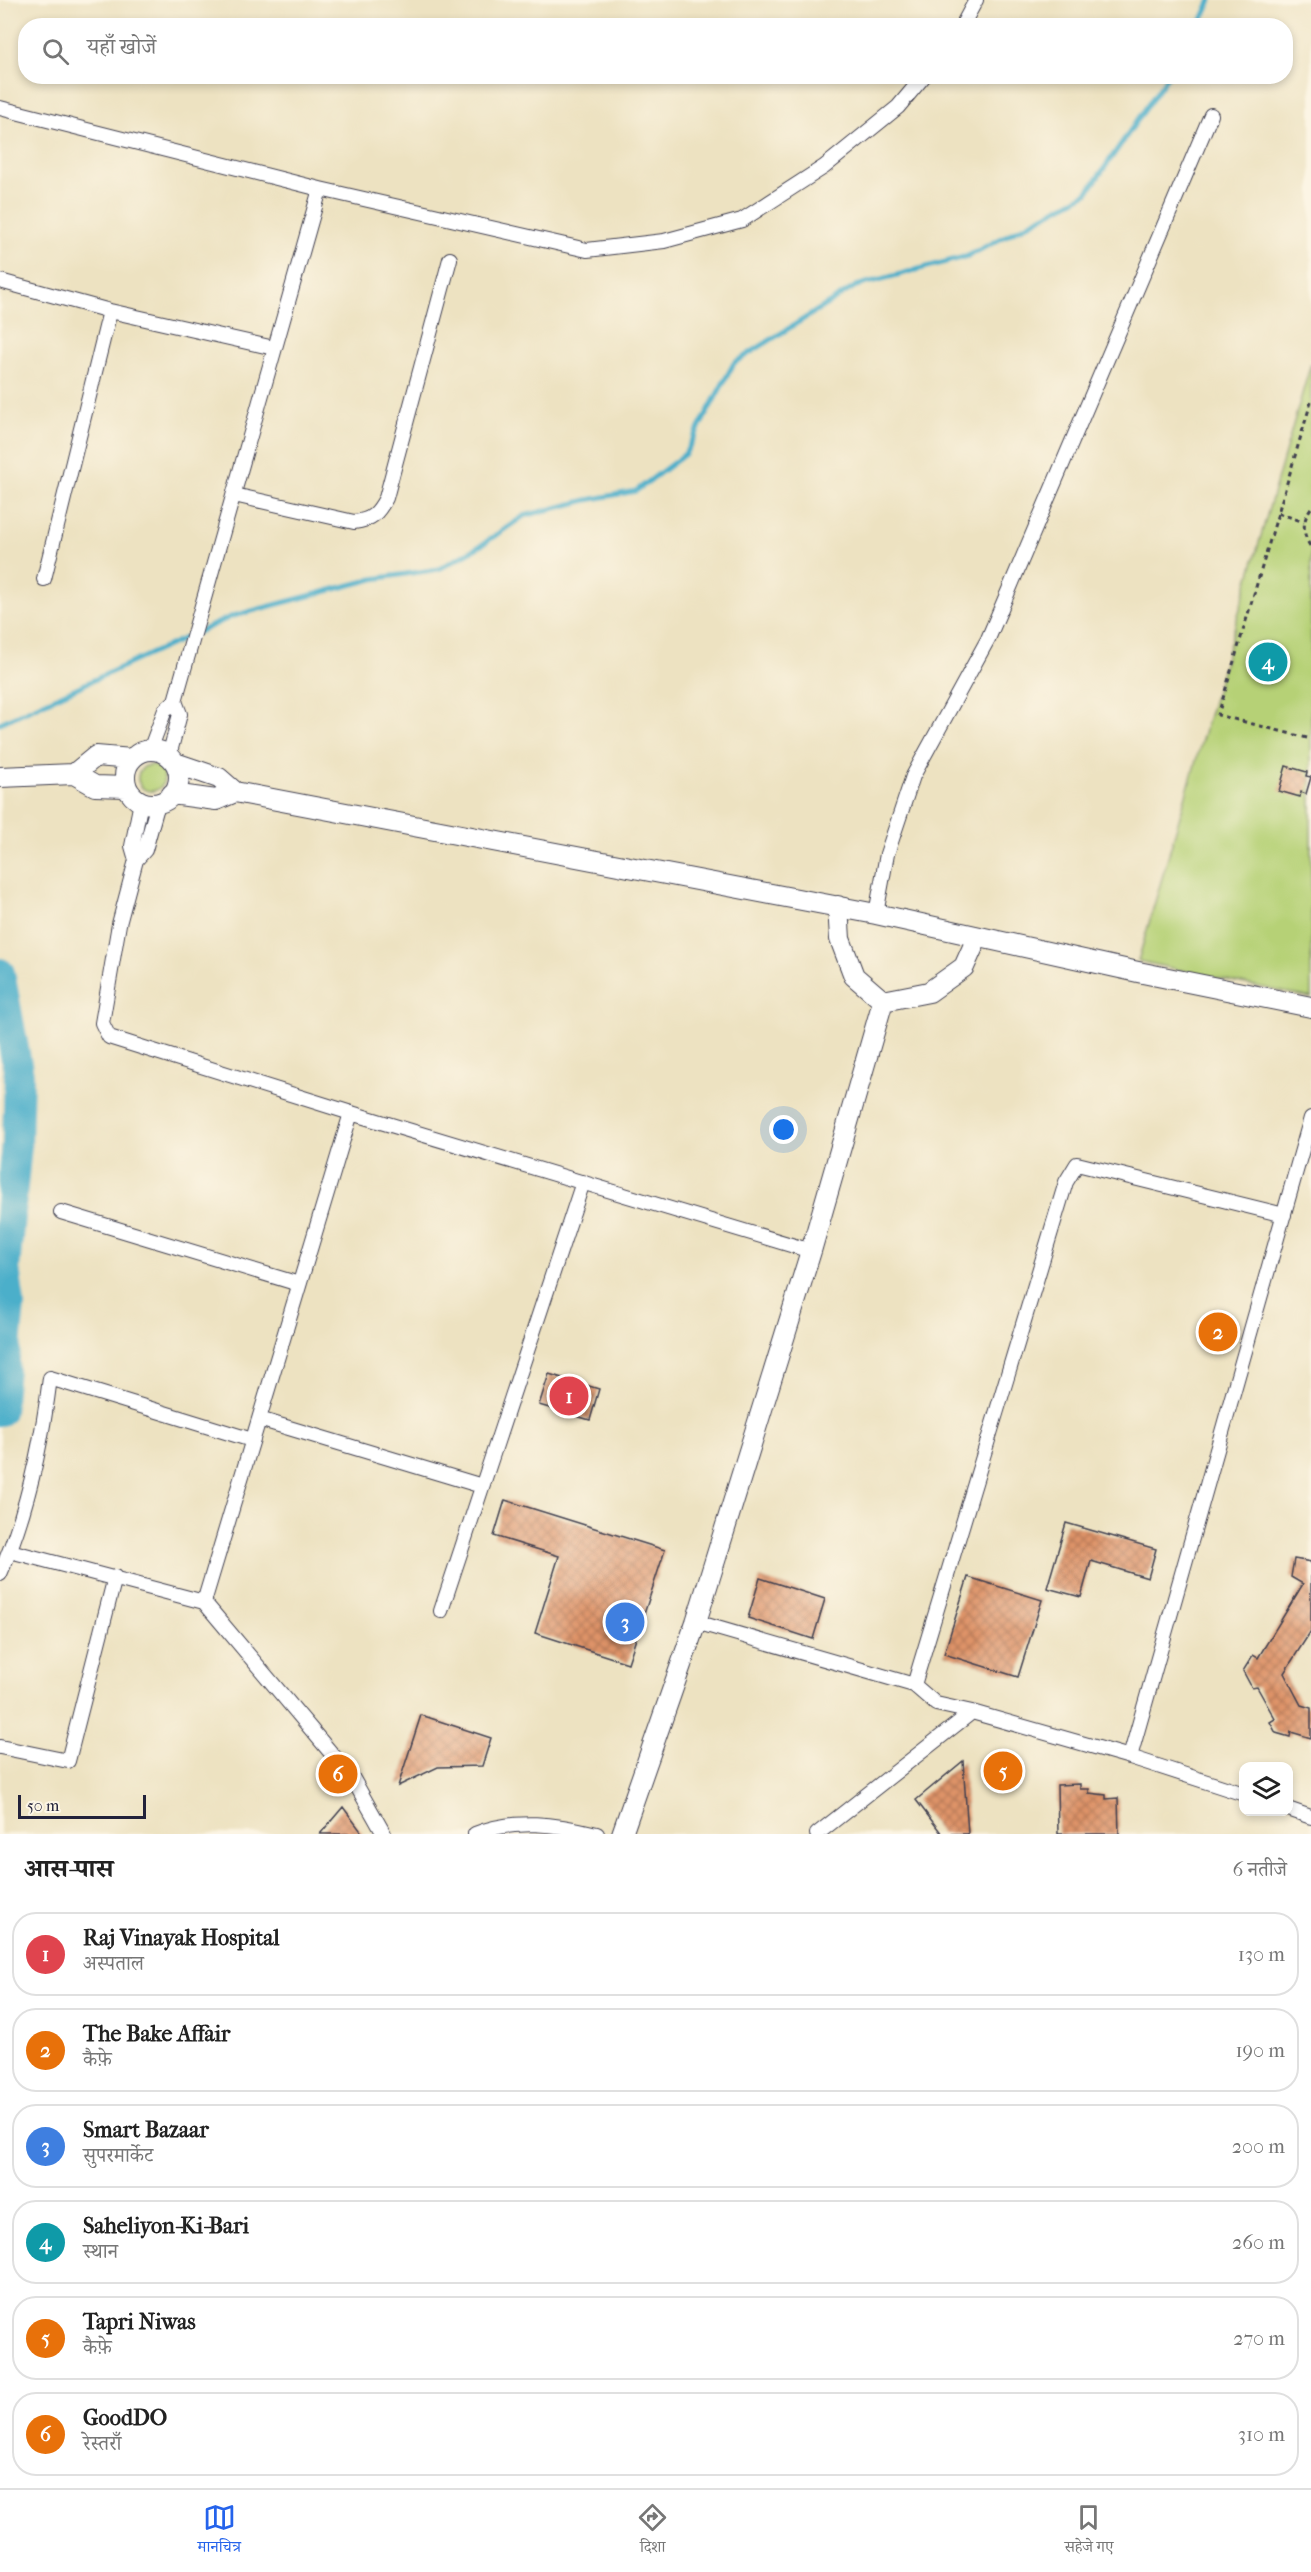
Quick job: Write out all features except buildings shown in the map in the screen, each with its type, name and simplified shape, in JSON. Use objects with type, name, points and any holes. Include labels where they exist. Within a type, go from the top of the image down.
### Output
[{"type":"main road","points":[[74,774],[96,756],[132,759],[164,756],[219,778],[235,792],[838,906],[977,938],[1311,1007]]},
{"type":"main road","points":[[157,800],[178,779],[164,756]]},
{"type":"main road","points":[[132,759],[125,772],[126,786],[135,798],[216,800],[235,792]]},
{"type":"main road","points":[[3,777],[74,774],[95,786],[126,786]]},
{"type":"main road","points":[[838,906],[840,939],[854,976],[883,1001]]},
{"type":"main road","points":[[883,1001],[929,992],[964,967],[977,938]]},
{"type":"main road","points":[[622,1834],[696,1622],[811,1251],[883,1001]]},
{"type":"street","points":[[966,18],[976,0]]},
{"type":"street","points":[[0,108],[320,189],[587,250],[664,241],[742,220],[824,167],[898,107],[917,84]]},
{"type":"street","points":[[876,914],[887,854],[913,777],[988,639],[1211,115]]},
{"type":"street","points":[[164,756],[165,710],[175,701],[187,661],[320,189]]},
{"type":"street","points":[[234,495],[354,522],[366,521],[379,513],[386,498],[450,259]]},
{"type":"street","points":[[0,281],[110,311],[274,348]]},
{"type":"street","points":[[44,579],[110,311]]},
{"type":"street","points":[[164,756],[180,714],[175,701]]},
{"type":"street","points":[[157,800],[145,850],[136,860],[119,924],[102,1023],[109,1037],[351,1113],[811,1251]]},
{"type":"street","points":[[204,1602],[351,1113]]},
{"type":"street","points":[[1130,1757],[1311,1118]]},
{"type":"street","points":[[914,1685],[1066,1182],[1077,1164],[1284,1215]]},
{"type":"street","points":[[441,1611],[583,1182]]},
{"type":"street","points":[[61,1212],[299,1284]]},
{"type":"street","points":[[0,1574],[10,1551],[44,1425],[50,1378],[252,1440]]},
{"type":"street","points":[[259,1419],[482,1486]]},
{"type":"street","points":[[10,1551],[204,1602],[353,1779],[384,1834]]},
{"type":"street","points":[[0,1747],[68,1761],[115,1577]]},
{"type":"street","points":[[696,1622],[914,1685],[936,1704],[1130,1757],[1239,1792]]},
{"type":"street","points":[[817,1834],[972,1712]]},
{"type":"street","points":[[1293,1811],[1311,1816]]},
{"type":"street","points":[[475,1834],[522,1824],[562,1825],[597,1834]]},
{"type":"path","points":[[1311,402],[1218,714],[1311,739]]},
{"type":"path","points":[[1311,508],[1304,522],[1305,534],[1311,547]]},
{"type":"path","points":[[1278,513],[1304,522]]},
{"type":"green space","points":[[1311,363],[1311,998],[1138,961]]},
{"type":"green space","points":[[151,765],[161,768],[164,778],[161,788],[151,791],[141,788],[138,778],[141,768]]},
{"type":"waterway","points":[[1203,18],[1211,0]]},
{"type":"waterway","points":[[0,723],[233,616],[373,579],[439,569],[480,546],[524,516],[587,500],[636,491],[685,454],[734,363],[856,286],[968,256],[1087,193],[1162,84]]},
{"type":"waterway","points":[[0,973],[19,1075],[17,1145],[5,1268],[10,1304],[0,1411]]},
{"type":"place","name":"Saheliyon-Ki-Bari","points":[[1268,662]]},
{"type":"place","name":"The Bake Affair","points":[[1218,1332]]},
{"type":"place","name":"Raj Vinayak Hospital","points":[[569,1396]]},
{"type":"place","name":"Smart Bazaar","points":[[625,1622]]},
{"type":"place","name":"Tapri Niwas","points":[[1003,1771]]},
{"type":"place","name":"GoodDO","points":[[338,1774]]}]
